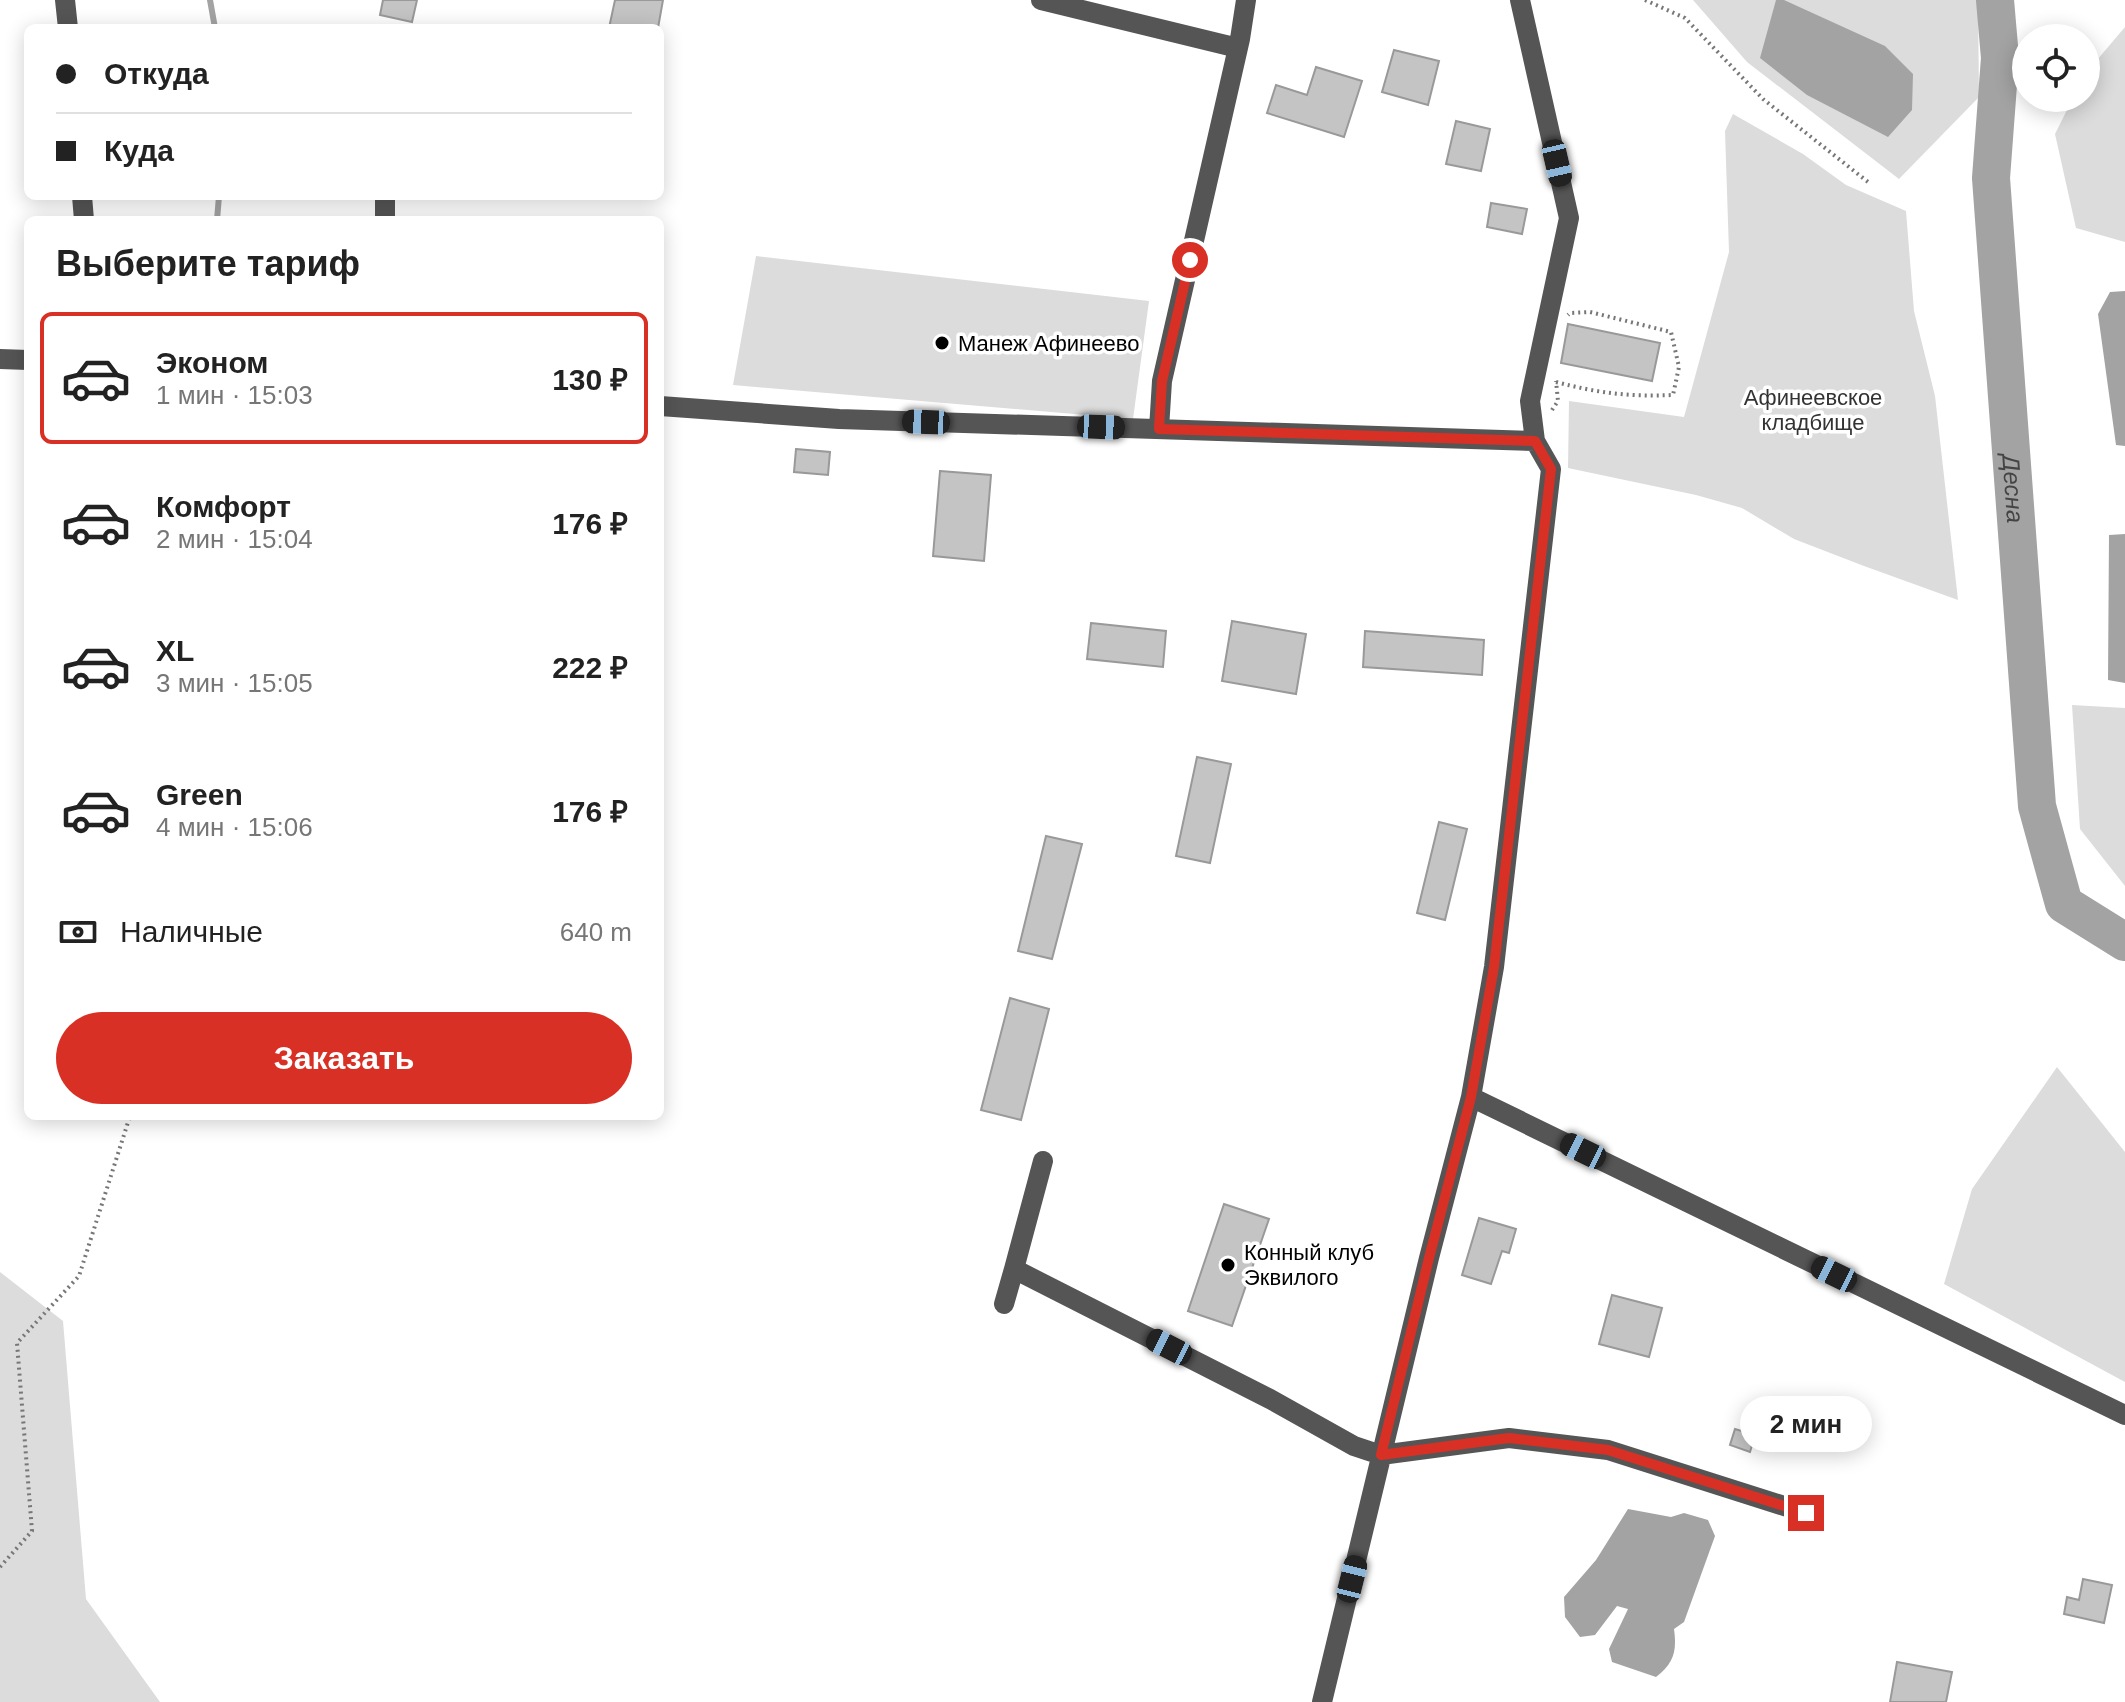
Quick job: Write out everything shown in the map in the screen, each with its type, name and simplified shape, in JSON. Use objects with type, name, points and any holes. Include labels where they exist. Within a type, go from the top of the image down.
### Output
[{"type":"street","points":[[65,0],[68,24]]},
{"type":"street","points":[[1041,0],[1238,48]]},
{"type":"street","points":[[1159,429],[1162,381],[1238,48],[1246,0]]},
{"type":"street","points":[[1322,1702],[1471,1097],[1494,967],[1551,469],[1534,433],[1530,401],[1569,218],[1520,0]]},
{"type":"street","points":[[0,359],[24,360]]},
{"type":"street","points":[[664,406],[839,419],[1159,429],[1534,433]]},
{"type":"street","points":[[1471,1097],[2125,1415]]},
{"type":"street","points":[[1004,1304],[1043,1161]]},
{"type":"street","points":[[1014,1269],[1257,1392],[1354,1446],[1381,1455],[1509,1438],[1608,1450],[1806,1513]]},
{"type":"path","points":[[1645,0],[1685,18],[1763,99],[1868,182]]},
{"type":"path","points":[[1556,382],[1609,394],[1673,395],[1679,367],[1671,332],[1590,312],[1570,313],[1561,323]]},
{"type":"path","points":[[1534,433],[1558,401],[1555,375]]},
{"type":"path","points":[[0,1567],[32,1531],[17,1343],[79,1276],[129,1120]]},
{"type":"green space","points":[[1693,0],[1978,0],[1979,97],[1899,179],[1747,62]]},
{"type":"green space","points":[[2125,27],[2125,242],[2076,228],[2055,134],[2066,112],[2100,112],[2100,56]]},
{"type":"green space","name":"Афинеевское кладбище","points":[[1733,114],[1803,154],[1846,185],[1906,211],[1914,311],[1935,396],[1958,600],[1794,539],[1742,508],[1568,468],[1569,401],[1684,417],[1729,252],[1725,131]]},
{"type":"green space","name":"Манеж Афинеево","points":[[756,256],[1149,301],[1133,419],[733,385]]},
{"type":"green space","points":[[2072,705],[2125,708],[2125,886],[2080,829]]},
{"type":"green space","points":[[2057,1067],[2125,1152],[2125,1382],[1944,1284],[1972,1189]]},
{"type":"green space","points":[[0,1272],[63,1321],[86,1599],[160,1702],[0,1702]]},
{"type":"shaded area","points":[[1776,0],[1784,0],[1885,46],[1913,74],[1912,110],[1888,137],[1807,95],[1760,58]]},
{"type":"shaded area","points":[[2125,291],[2125,446],[2116,445],[2098,314],[2110,292]]},
{"type":"shaded area","points":[[2125,534],[2125,683],[2108,680],[2109,535]]},
{"type":"shaded area","points":[[1628,1509],[1671,1517],[1684,1513],[1708,1520],[1715,1536],[1684,1622],[1674,1629],[1673,1656],[1656,1677],[1612,1662],[1609,1649],[1628,1609],[1617,1606],[1595,1635],[1580,1637],[1565,1617],[1564,1597],[1596,1560]]},
{"type":"building","points":[[383,0],[417,0],[412,22],[380,15]]},
{"type":"building","points":[[615,0],[663,0],[659,24],[610,24]]},
{"type":"building","points":[[1394,50],[1439,61],[1428,105],[1382,92]]},
{"type":"building","points":[[1316,67],[1362,81],[1344,137],[1267,113],[1276,85],[1307,95]]},
{"type":"building","points":[[1456,121],[1490,129],[1481,171],[1446,164]]},
{"type":"building","points":[[1491,203],[1527,209],[1522,234],[1487,227]]},
{"type":"building","points":[[1568,324],[1660,343],[1652,381],[1561,363]]},
{"type":"building","points":[[796,449],[830,452],[828,475],[794,472]]},
{"type":"building","points":[[940,471],[991,475],[984,561],[933,556]]},
{"type":"building","points":[[1232,621],[1306,634],[1296,694],[1222,681]]},
{"type":"building","points":[[1091,623],[1166,631],[1163,667],[1087,659]]},
{"type":"building","points":[[1365,631],[1484,640],[1482,675],[1363,667]]},
{"type":"building","points":[[1197,757],[1231,764],[1210,863],[1176,856]]},
{"type":"building","points":[[1439,822],[1467,829],[1445,920],[1417,913]]},
{"type":"building","points":[[1046,836],[1082,844],[1052,959],[1018,951]]},
{"type":"building","points":[[1010,998],[1049,1009],[1021,1120],[981,1110]]},
{"type":"building","name":"Конный клуб Эквилого","points":[[1224,1204],[1269,1219],[1232,1326],[1188,1311]]},
{"type":"building","points":[[1479,1218],[1516,1229],[1509,1253],[1502,1251],[1491,1284],[1462,1275]]},
{"type":"building","points":[[1612,1295],[1662,1308],[1649,1357],[1599,1344]]},
{"type":"building","points":[[1735,1429],[1755,1435],[1750,1452],[1730,1445]]},
{"type":"building","points":[[2083,1579],[2112,1585],[2104,1623],[2064,1614],[2067,1597],[2079,1600]]},
{"type":"building","points":[[1897,1662],[1952,1672],[1946,1702],[1890,1702]]},
{"type":"waterway","points":[[210,0],[214,24]]},
{"type":"waterway","name":"Десна","points":[[1995,0],[2000,58],[1991,178],[2037,806],[2064,904],[2125,942]]},
{"type":"waterway","points":[[217,216],[219,200]]},
{"type":"place","name":"Манеж Афинеево","points":[[942,343]]},
{"type":"place","name":"Конный клуб Эквилого","points":[[1228,1265]]},
{"type":"route","points":[[1190,260],[1162,381],[1159,429],[1535,441],[1551,469],[1494,967],[1471,1097],[1381,1455],[1509,1438],[1608,1450],[1806,1513]]}]
